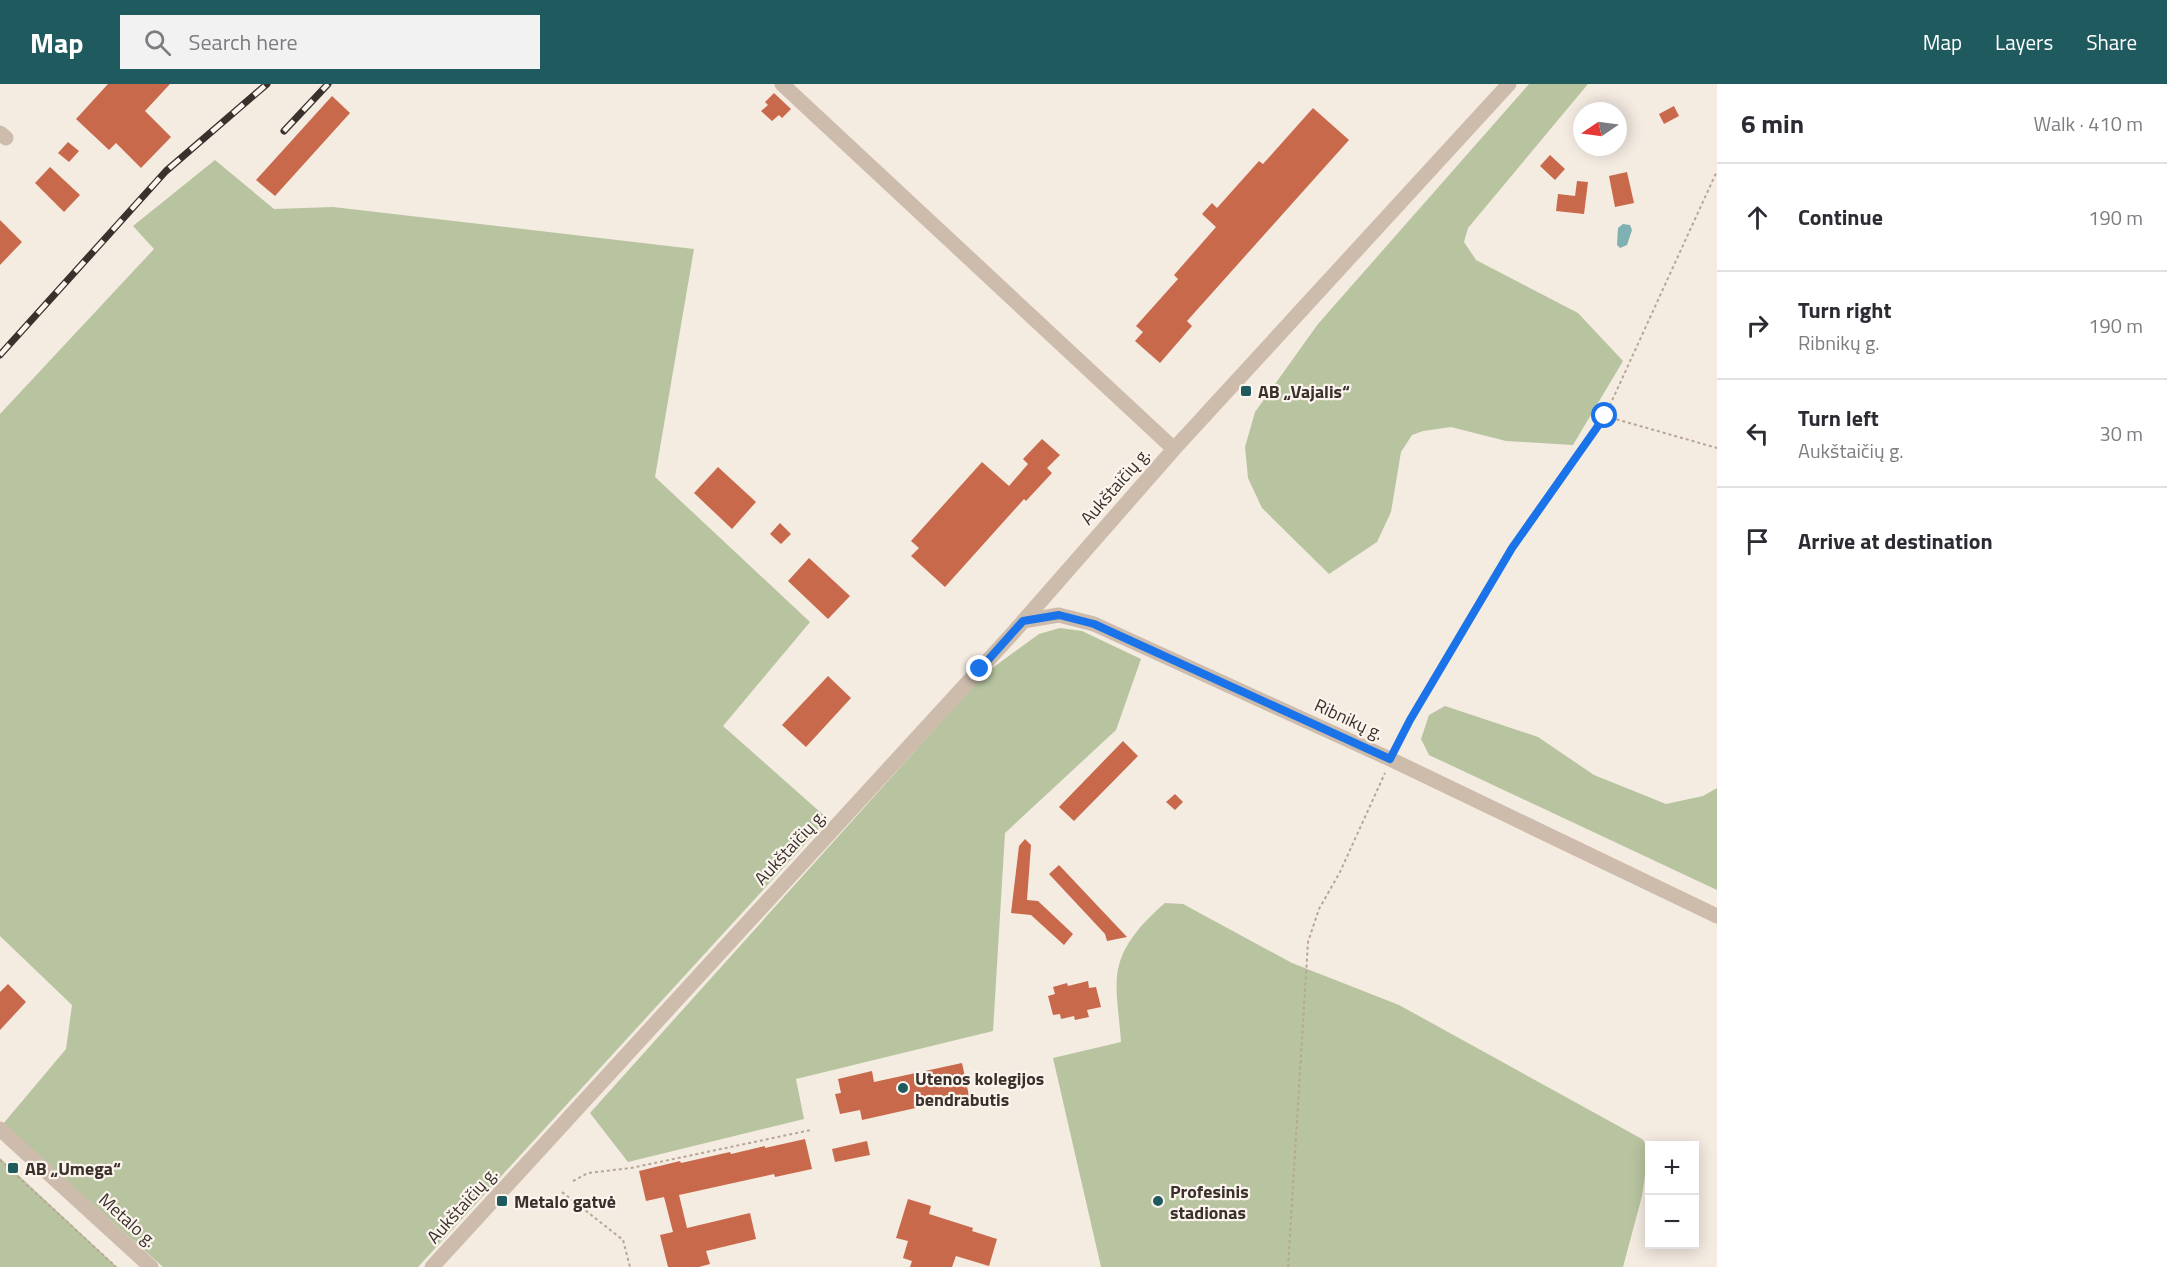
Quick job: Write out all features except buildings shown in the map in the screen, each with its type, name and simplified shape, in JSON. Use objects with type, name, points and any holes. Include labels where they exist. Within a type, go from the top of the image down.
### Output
[{"type":"street","name":"Aukštaičių g.","points":[[782,84],[1174,449]]},
{"type":"street","name":"Aukštaičių g.","points":[[432,1267],[1023,621],[1174,449],[1509,84]]},
{"type":"street","name":"Ribnikų g.","points":[[1023,621],[1059,615],[1094,624],[1390,759],[1717,916]]},
{"type":"street","name":"Metalo g.","points":[[0,1129],[151,1267]]},
{"type":"path","points":[[1288,1267],[1308,942],[1318,909],[1340,872],[1390,759],[1410,720],[1512,548],[1605,416],[1717,171]]},
{"type":"path","points":[[1605,416],[1717,448]]},
{"type":"path","points":[[573,1181],[588,1173],[631,1168],[811,1130]]},
{"type":"path","points":[[0,1160],[116,1267]]},
{"type":"path","points":[[562,1192],[623,1240],[630,1267]]},
{"type":"green space","points":[[1529,84],[1588,84],[1468,228],[1464,242],[1476,260],[1578,313],[1623,361],[1573,445],[1506,441],[1451,427],[1412,435],[1401,452],[1391,512],[1377,542],[1329,574],[1262,508],[1248,478],[1245,447],[1255,412],[1318,324]]},
{"type":"green space","points":[[215,160],[274,209],[333,207],[694,249],[655,477],[810,622],[723,726],[828,819],[418,1267],[163,1267],[3,1124],[66,1049],[72,1005],[0,936],[0,414],[154,249],[133,226]]},
{"type":"green space","points":[[1060,628],[1082,631],[1141,659],[1116,730],[1005,833],[993,1031],[796,1079],[804,1119],[628,1162],[590,1113],[984,674],[1039,634]]},
{"type":"green space","points":[[1445,706],[1538,737],[1594,775],[1666,804],[1703,796],[1717,788],[1717,890],[1429,755],[1421,739],[1429,715]]},
{"type":"green space","points":[[1165,903],[1183,904],[1292,963],[1399,1005],[1642,1139],[1645,1143],[1645,1175],[1642,1196],[1623,1267],[1101,1267],[1053,1058],[1121,1042],[1117,991],[1119,965],[1134,935]]},
{"type":"green space","points":[[0,1158],[117,1267],[0,1267]]},
{"type":"water","points":[[1623,224],[1630,225],[1632,230],[1627,245],[1620,248],[1617,245],[1618,228]]},
{"type":"railway","points":[[0,355],[166,171],[267,84]]},
{"type":"railway","points":[[284,131],[328,84]]},
{"type":"place","name":"AB „Vajalis“","points":[[1246,391]]},
{"type":"place","name":"Utenos kolegijos bendrabutis","points":[[903,1088]]},
{"type":"place","name":"AB „Umega“","points":[[13,1168]]},
{"type":"place","name":"Metalo gatvė","points":[[502,1201]]},
{"type":"place","name":"Profesinis stadionas","points":[[1158,1201]]},
{"type":"route","points":[[980,669],[1023,621],[1059,615],[1094,624],[1390,759],[1410,720],[1512,548],[1605,416]]}]
